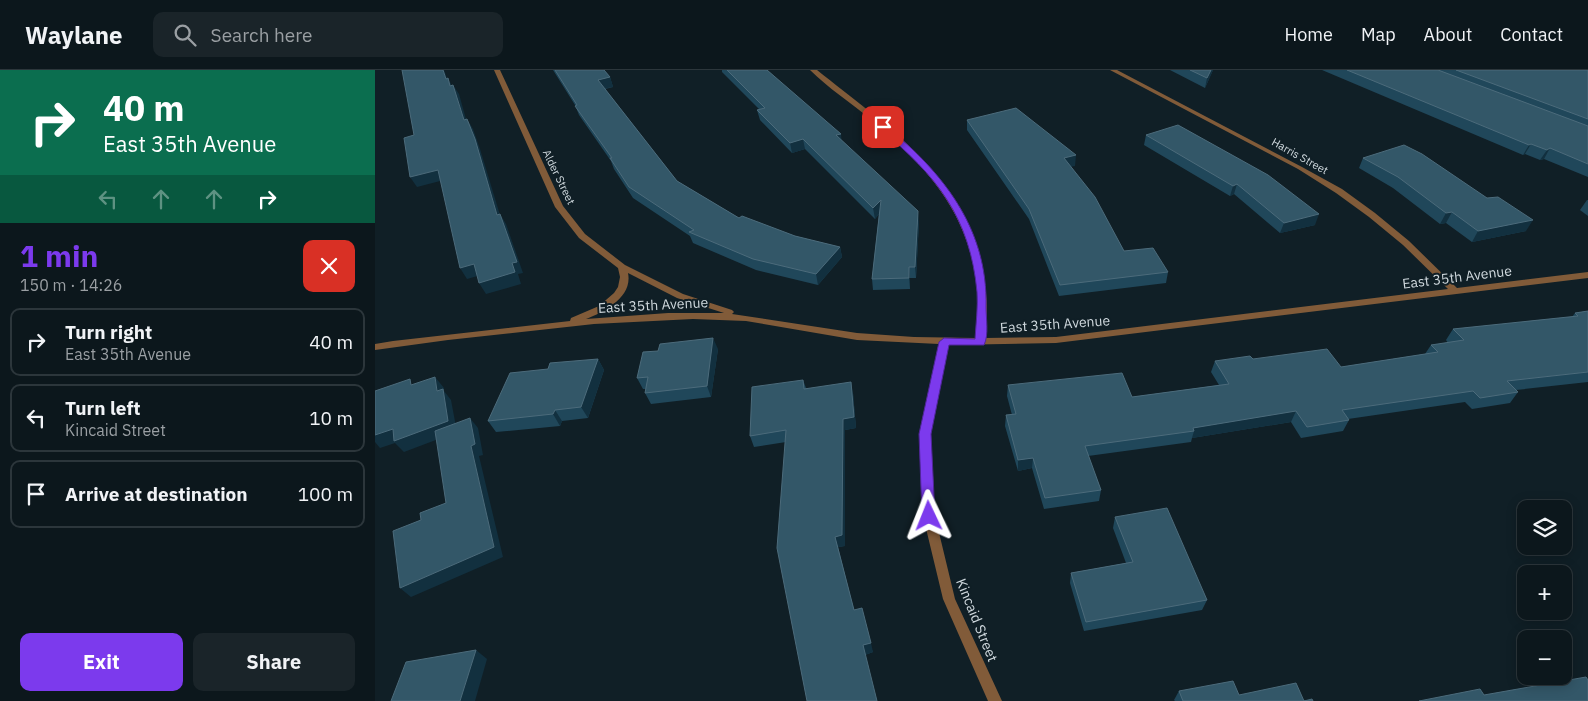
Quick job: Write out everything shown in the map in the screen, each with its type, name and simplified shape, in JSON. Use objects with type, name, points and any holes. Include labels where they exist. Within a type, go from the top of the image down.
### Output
[{"type":"street","name":"Alder Street","points":[[497,70],[559,207],[583,236],[621,267],[657,285],[705,306],[765,320]]},
{"type":"street","points":[[813,70],[911,150],[947,191],[963,217],[975,252],[982,294],[980,342]]},
{"type":"street","name":"Harris Street","points":[[1113,70],[1300,168],[1339,191],[1406,243],[1455,291]]},
{"type":"street","points":[[556,325],[597,311],[611,301],[620,292],[625,283],[625,275],[621,267]]},
{"type":"street","name":"East 35th Avenue","points":[[375,347],[556,325],[686,316],[719,316],[765,320],[828,333],[887,340],[980,342],[1085,337],[1588,275]]},
{"type":"street","name":"Kincaid Street","points":[[944,342],[925,434],[929,516],[949,599],[995,701]]},
{"type":"building","points":[[402,70],[443,70],[450,86],[453,85],[464,120],[467,119],[475,139],[497,215],[500,214],[517,262],[512,263],[515,272],[479,283],[474,264],[460,268],[438,170],[410,177],[404,138],[414,135]]},
{"type":"building","points":[[555,70],[604,70],[610,77],[598,80],[677,181],[739,218],[742,216],[795,236],[840,247],[816,274],[753,259],[689,232],[694,230],[629,187],[610,158],[612,158],[575,106],[577,105]]},
{"type":"building","points":[[727,70],[767,70],[841,134],[836,135],[918,211],[915,267],[909,267],[909,278],[872,279],[881,200],[873,208],[803,139],[790,143],[757,110],[765,108]]},
{"type":"building","points":[[1190,70],[1211,70],[1207,78]]},
{"type":"building","points":[[1347,70],[1438,70],[1588,126],[1588,164],[1550,148],[1547,150],[1529,145]]},
{"type":"building","points":[[1456,70],[1588,70],[1588,119]]},
{"type":"building","points":[[1016,108],[1076,155],[1064,158],[1095,197],[1124,251],[1153,248],[1168,272],[1060,285],[1029,209],[967,120]]},
{"type":"building","points":[[1178,125],[1268,175],[1319,214],[1284,223],[1237,184],[1233,186],[1146,135]]},
{"type":"building","points":[[1404,145],[1422,154],[1487,198],[1498,197],[1533,220],[1478,231],[1452,212],[1446,213],[1398,177],[1363,158]]},
{"type":"building","points":[[1588,311],[1588,372],[1507,381],[1518,392],[1480,398],[1473,391],[1342,410],[1349,420],[1307,427],[1296,411],[1193,428],[1194,431],[1085,446],[1101,490],[1045,498],[1033,458],[1018,460],[1006,415],[1016,414],[1008,385],[1122,373],[1132,397],[1229,384],[1215,361],[1250,356],[1253,359],[1327,349],[1341,367],[1438,352],[1431,345],[1464,340],[1453,329],[1578,316],[1575,313]]},
{"type":"building","points":[[713,338],[707,386],[645,393],[648,377],[637,378],[643,352],[658,351],[660,344]]},
{"type":"building","points":[[598,359],[581,407],[555,410],[553,414],[488,421],[510,373],[548,369],[550,363]]},
{"type":"building","points":[[435,377],[437,391],[443,389],[448,421],[394,441],[393,429],[375,435],[375,391],[410,379],[411,385]]},
{"type":"building","points":[[803,380],[804,389],[851,382],[854,417],[843,419],[842,535],[835,537],[854,610],[862,608],[871,643],[863,645],[877,701],[807,701],[777,548],[786,430],[750,436],[752,387]]},
{"type":"building","points":[[470,418],[475,444],[471,446],[494,547],[400,588],[393,531],[421,520],[420,513],[446,503],[435,431]]},
{"type":"building","points":[[1167,508],[1207,600],[1086,622],[1071,573],[1133,562],[1115,517]]},
{"type":"building","points":[[476,650],[460,701],[391,701],[406,662]]},
{"type":"building","points":[[1586,677],[1588,680],[1588,701],[1419,701],[1480,689],[1484,695],[1541,685],[1572,685],[1572,679]]},
{"type":"building","points":[[1233,681],[1239,695],[1296,683],[1304,701],[1183,701],[1179,691]]},
{"type":"route","points":[[883,127],[911,150],[929,169],[947,191],[963,217],[975,252],[982,294],[980,342],[944,342],[925,434],[929,516]]}]
